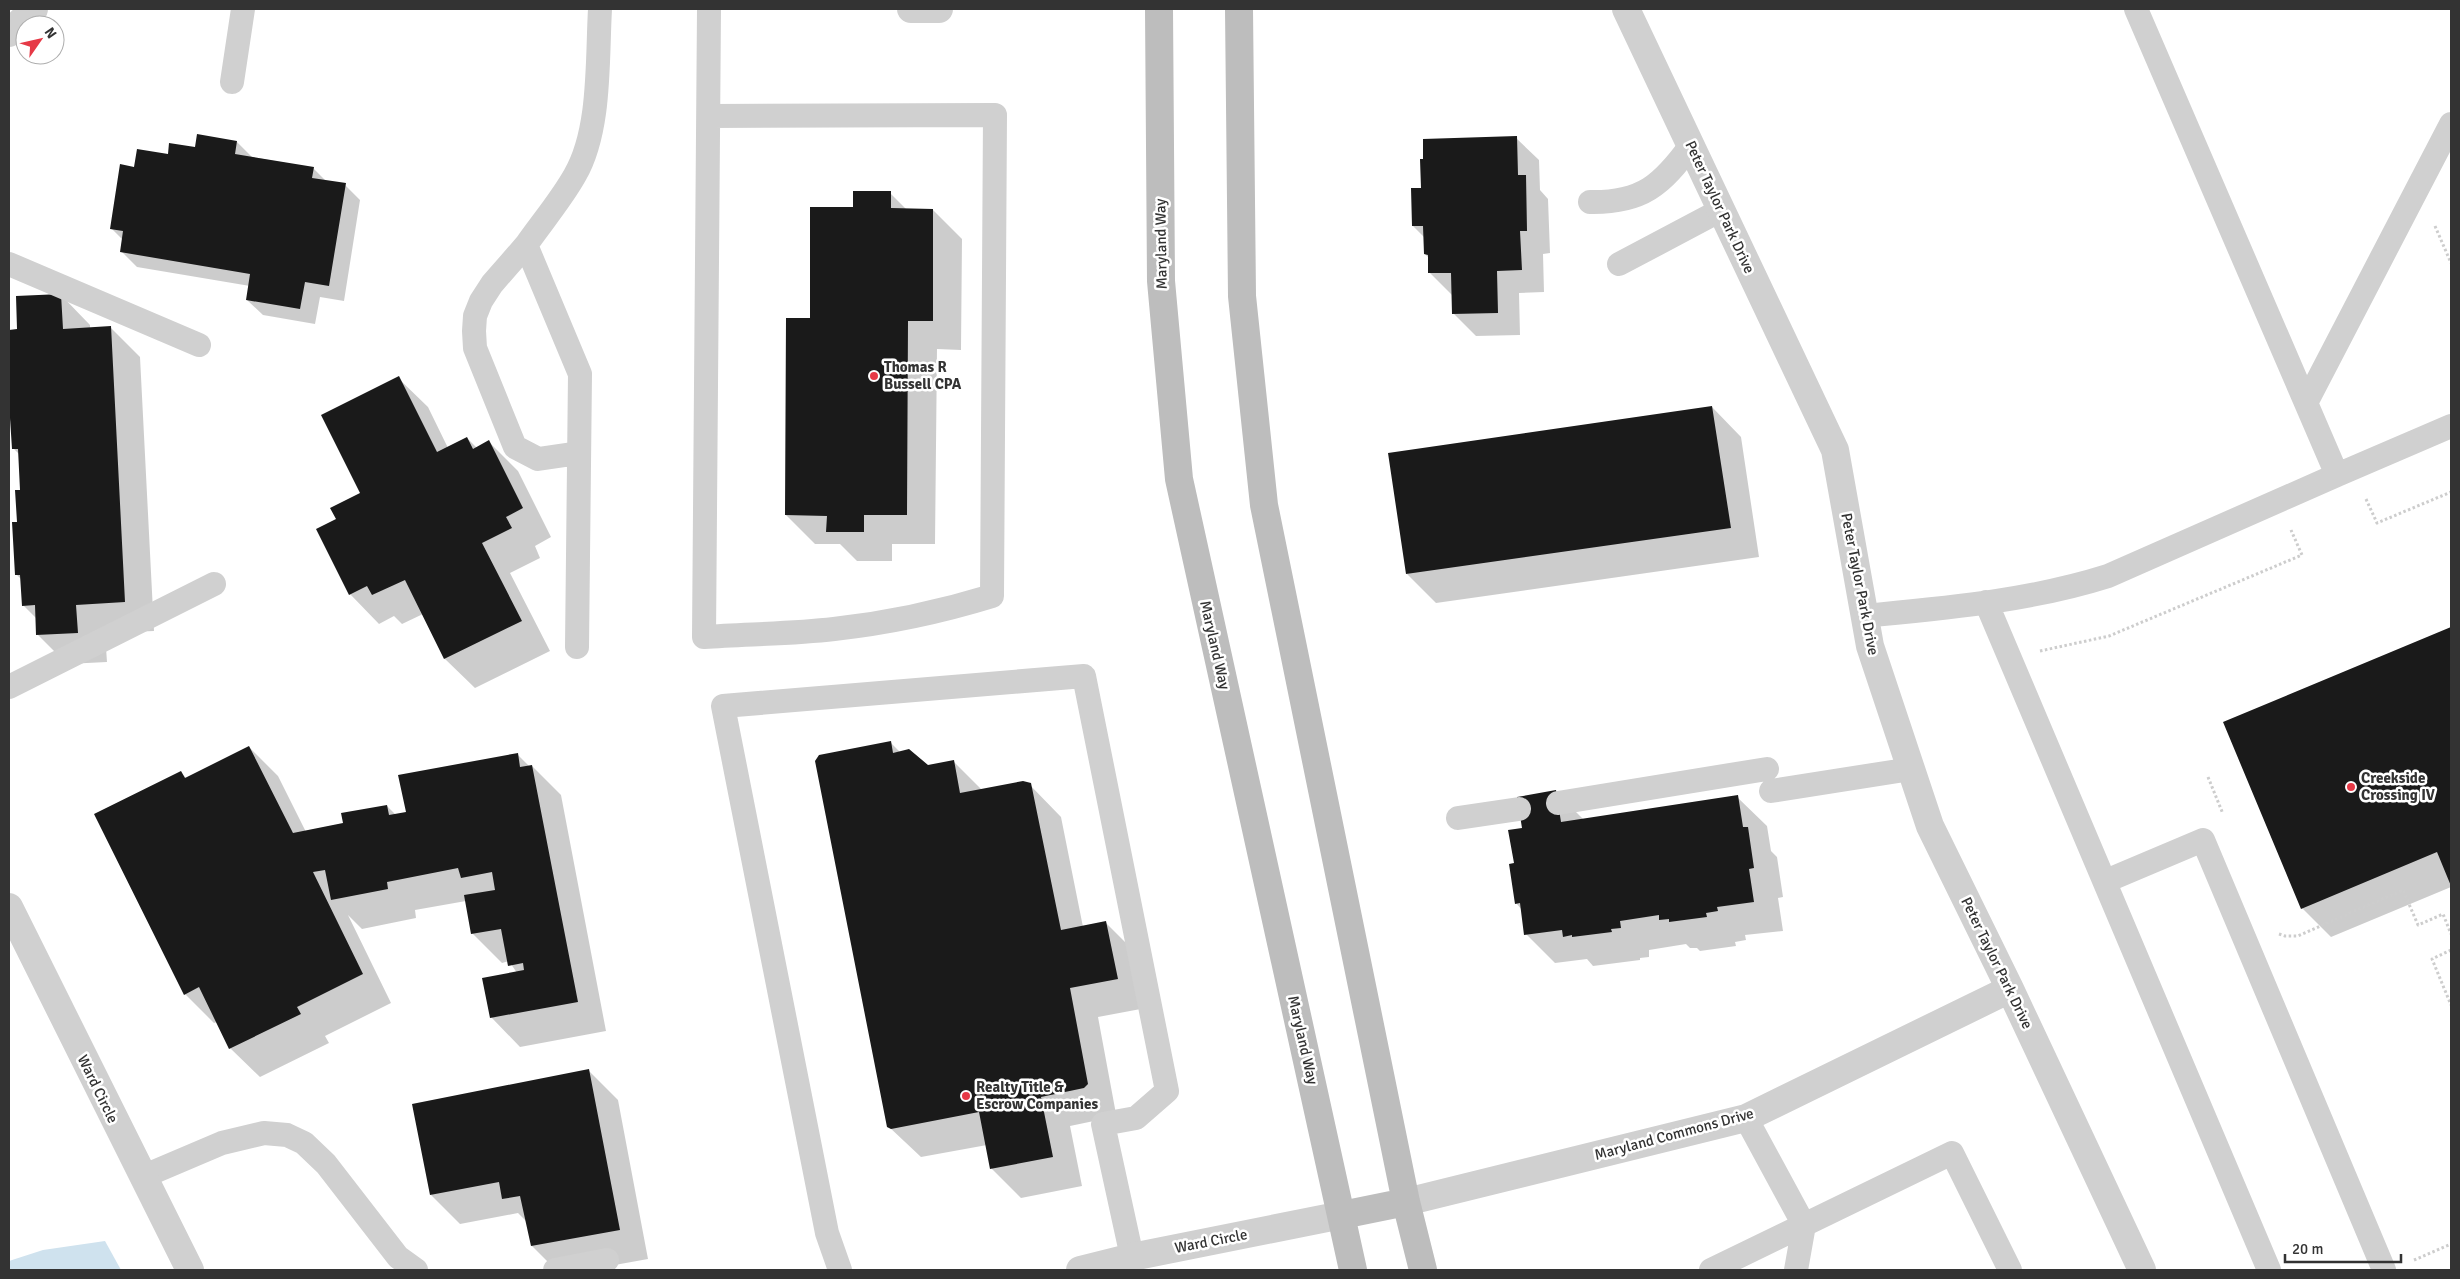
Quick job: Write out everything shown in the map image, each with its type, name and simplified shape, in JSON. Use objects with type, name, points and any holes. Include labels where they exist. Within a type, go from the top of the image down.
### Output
[{"type":"main road","name":"Maryland Way","points":[[1159,9],[1160,281],[1179,479],[1353,1270]]},
{"type":"main road","points":[[1239,9],[1242,296],[1264,505],[1406,1202],[1423,1270]]},
{"type":"main road","points":[[1342,1215],[1406,1202]]},
{"type":"street","points":[[9,33],[34,9]]},
{"type":"street","points":[[911,9],[939,9]]},
{"type":"street","name":"Peter Taylor Park Drive","points":[[1626,9],[1835,450],[1870,646],[1930,826],[2010,989],[2142,1270]]},
{"type":"street","name":"Ward Circle","points":[[9,907],[190,1270]]},
{"type":"street","name":"Maryland Commons Drive","points":[[1406,1202],[1746,1118],[2010,989]]},
{"type":"street","name":"Ward Circle","points":[[1080,1270],[1132,1257],[1342,1215]]},
{"type":"lane","points":[[232,82],[243,9]]},
{"type":"lane","points":[[578,454],[538,459],[515,447],[475,348],[476,316],[481,301],[492,284],[526,245],[576,175],[586,150],[596,91],[600,9]]},
{"type":"lane","points":[[709,9],[704,637],[864,626],[935,613],[992,596],[995,115],[709,116]]},
{"type":"lane","points":[[2136,9],[2337,475]]},
{"type":"lane","points":[[2306,403],[2451,124]]},
{"type":"lane","points":[[1590,202],[1616,202],[1634,198],[1650,190],[1673,170],[1691,144]]},
{"type":"lane","points":[[1619,264],[1721,210]]},
{"type":"lane","points":[[526,245],[580,374],[577,647]]},
{"type":"lane","points":[[9,264],[199,345]]},
{"type":"lane","points":[[1864,616],[1986,602],[2074,586],[2108,576],[2451,426]]},
{"type":"lane","points":[[9,687],[214,584]]},
{"type":"lane","points":[[1986,602],[2106,881],[2269,1270]]},
{"type":"lane","points":[[840,1270],[827,1233],[722,706],[1084,676],[1167,1091],[1136,1118],[1103,1124],[1132,1257]]},
{"type":"lane","points":[[1558,803],[1769,780],[1911,769]]},
{"type":"lane","points":[[1458,818],[1519,809]]},
{"type":"lane","points":[[2106,881],[2203,840],[2384,1270]]},
{"type":"lane","points":[[1746,1118],[1804,1226],[1796,1270]]},
{"type":"lane","points":[[142,1177],[222,1143],[264,1133],[286,1135],[304,1143],[326,1164],[398,1257],[416,1270]]},
{"type":"lane","points":[[1711,1270],[1952,1154],[2010,1270]]},
{"type":"lane","points":[[555,1270],[607,1260]]},
{"type":"path","points":[[2439,235],[2451,263]]},
{"type":"path","points":[[2364,494],[2377,523],[2451,492]]},
{"type":"path","points":[[2010,657],[2109,636],[2302,555],[2289,525]]},
{"type":"path","points":[[2208,777],[2227,823]]},
{"type":"path","points":[[2276,933],[2285,936],[2298,936],[2403,890],[2418,925],[2443,914],[2451,934]]},
{"type":"path","points":[[2451,950],[2432,959],[2451,1005]]},
{"type":"path","points":[[2408,1263],[2451,1244]]},
{"type":"water","points":[[105,1241],[121,1270],[9,1270],[9,1261],[43,1250]]},
{"type":"building","points":[[197,134],[237,141],[235,154],[314,167],[312,178],[346,183],[329,286],[305,282],[300,309],[246,300],[250,274],[120,252],[123,231],[110,229],[120,164],[134,167],[137,149],[168,154],[169,143],[195,147]]},
{"type":"building","points":[[1517,136],[1518,175],[1526,175],[1527,231],[1520,231],[1522,270],[1497,271],[1498,313],[1452,314],[1451,273],[1428,273],[1428,255],[1424,254],[1423,226],[1412,226],[1411,188],[1421,188],[1420,159],[1423,159],[1423,139]]},
{"type":"building","points":[[853,191],[891,191],[891,208],[933,209],[933,321],[908,321],[907,515],[864,515],[864,532],[826,532],[827,516],[785,515],[786,318],[810,318],[810,207],[853,207]]},
{"type":"building","points":[[61,294],[63,329],[111,326],[125,602],[76,605],[78,633],[36,635],[35,605],[22,606],[20,575],[15,575],[12,522],[17,522],[15,490],[20,490],[18,449],[12,449],[9,418],[9,330],[17,329],[16,296]]},
{"type":"building","points":[[399,376],[437,452],[467,437],[473,449],[489,440],[523,508],[506,517],[512,528],[482,543],[522,621],[444,659],[405,580],[372,595],[367,586],[349,595],[316,529],[336,519],[330,508],[360,493],[321,415]]},
{"type":"building","points":[[1712,406],[1731,528],[1406,574],[1388,453]]},
{"type":"building","name":"Creekside Crossing IV","points":[[2451,627],[2451,886],[2437,852],[2301,909],[2223,722]]},
{"type":"building","points":[[891,741],[893,753],[909,749],[928,765],[954,760],[960,793],[1023,781],[1031,783],[1061,930],[1106,921],[1118,979],[1070,988],[1088,1084],[1084,1088],[1041,1097],[1053,1157],[990,1169],[979,1112],[891,1129],[887,1127],[815,761],[819,755]]},
{"type":"building","points":[[249,746],[293,833],[343,823],[341,813],[387,805],[389,815],[406,812],[398,775],[518,753],[520,767],[532,765],[578,1002],[490,1018],[482,978],[524,970],[523,963],[508,966],[501,929],[471,934],[464,895],[495,890],[492,872],[461,878],[458,868],[387,882],[388,889],[331,900],[325,870],[313,872],[363,974],[297,1007],[301,1014],[229,1049],[199,987],[184,995],[94,814],[181,771],[185,778]]},
{"type":"building","points":[[1556,790],[1561,822],[1738,795],[1743,827],[1748,827],[1754,868],[1749,869],[1754,902],[1717,907],[1718,911],[1706,913],[1707,917],[1669,922],[1669,919],[1659,920],[1659,915],[1620,921],[1621,928],[1611,929],[1612,932],[1563,937],[1562,930],[1524,935],[1520,903],[1515,904],[1509,864],[1514,863],[1508,830],[1522,828],[1517,797]]},
{"type":"building","points":[[589,1069],[620,1230],[531,1246],[520,1196],[502,1199],[499,1182],[430,1195],[412,1104]]},
{"type":"place","name":"Thomas R Bussell CPA","points":[[874,376]]},
{"type":"place","name":"Creekside Crossing IV","points":[[2351,787]]},
{"type":"place","name":"Realty Title & Escrow Companies","points":[[966,1096]]}]
